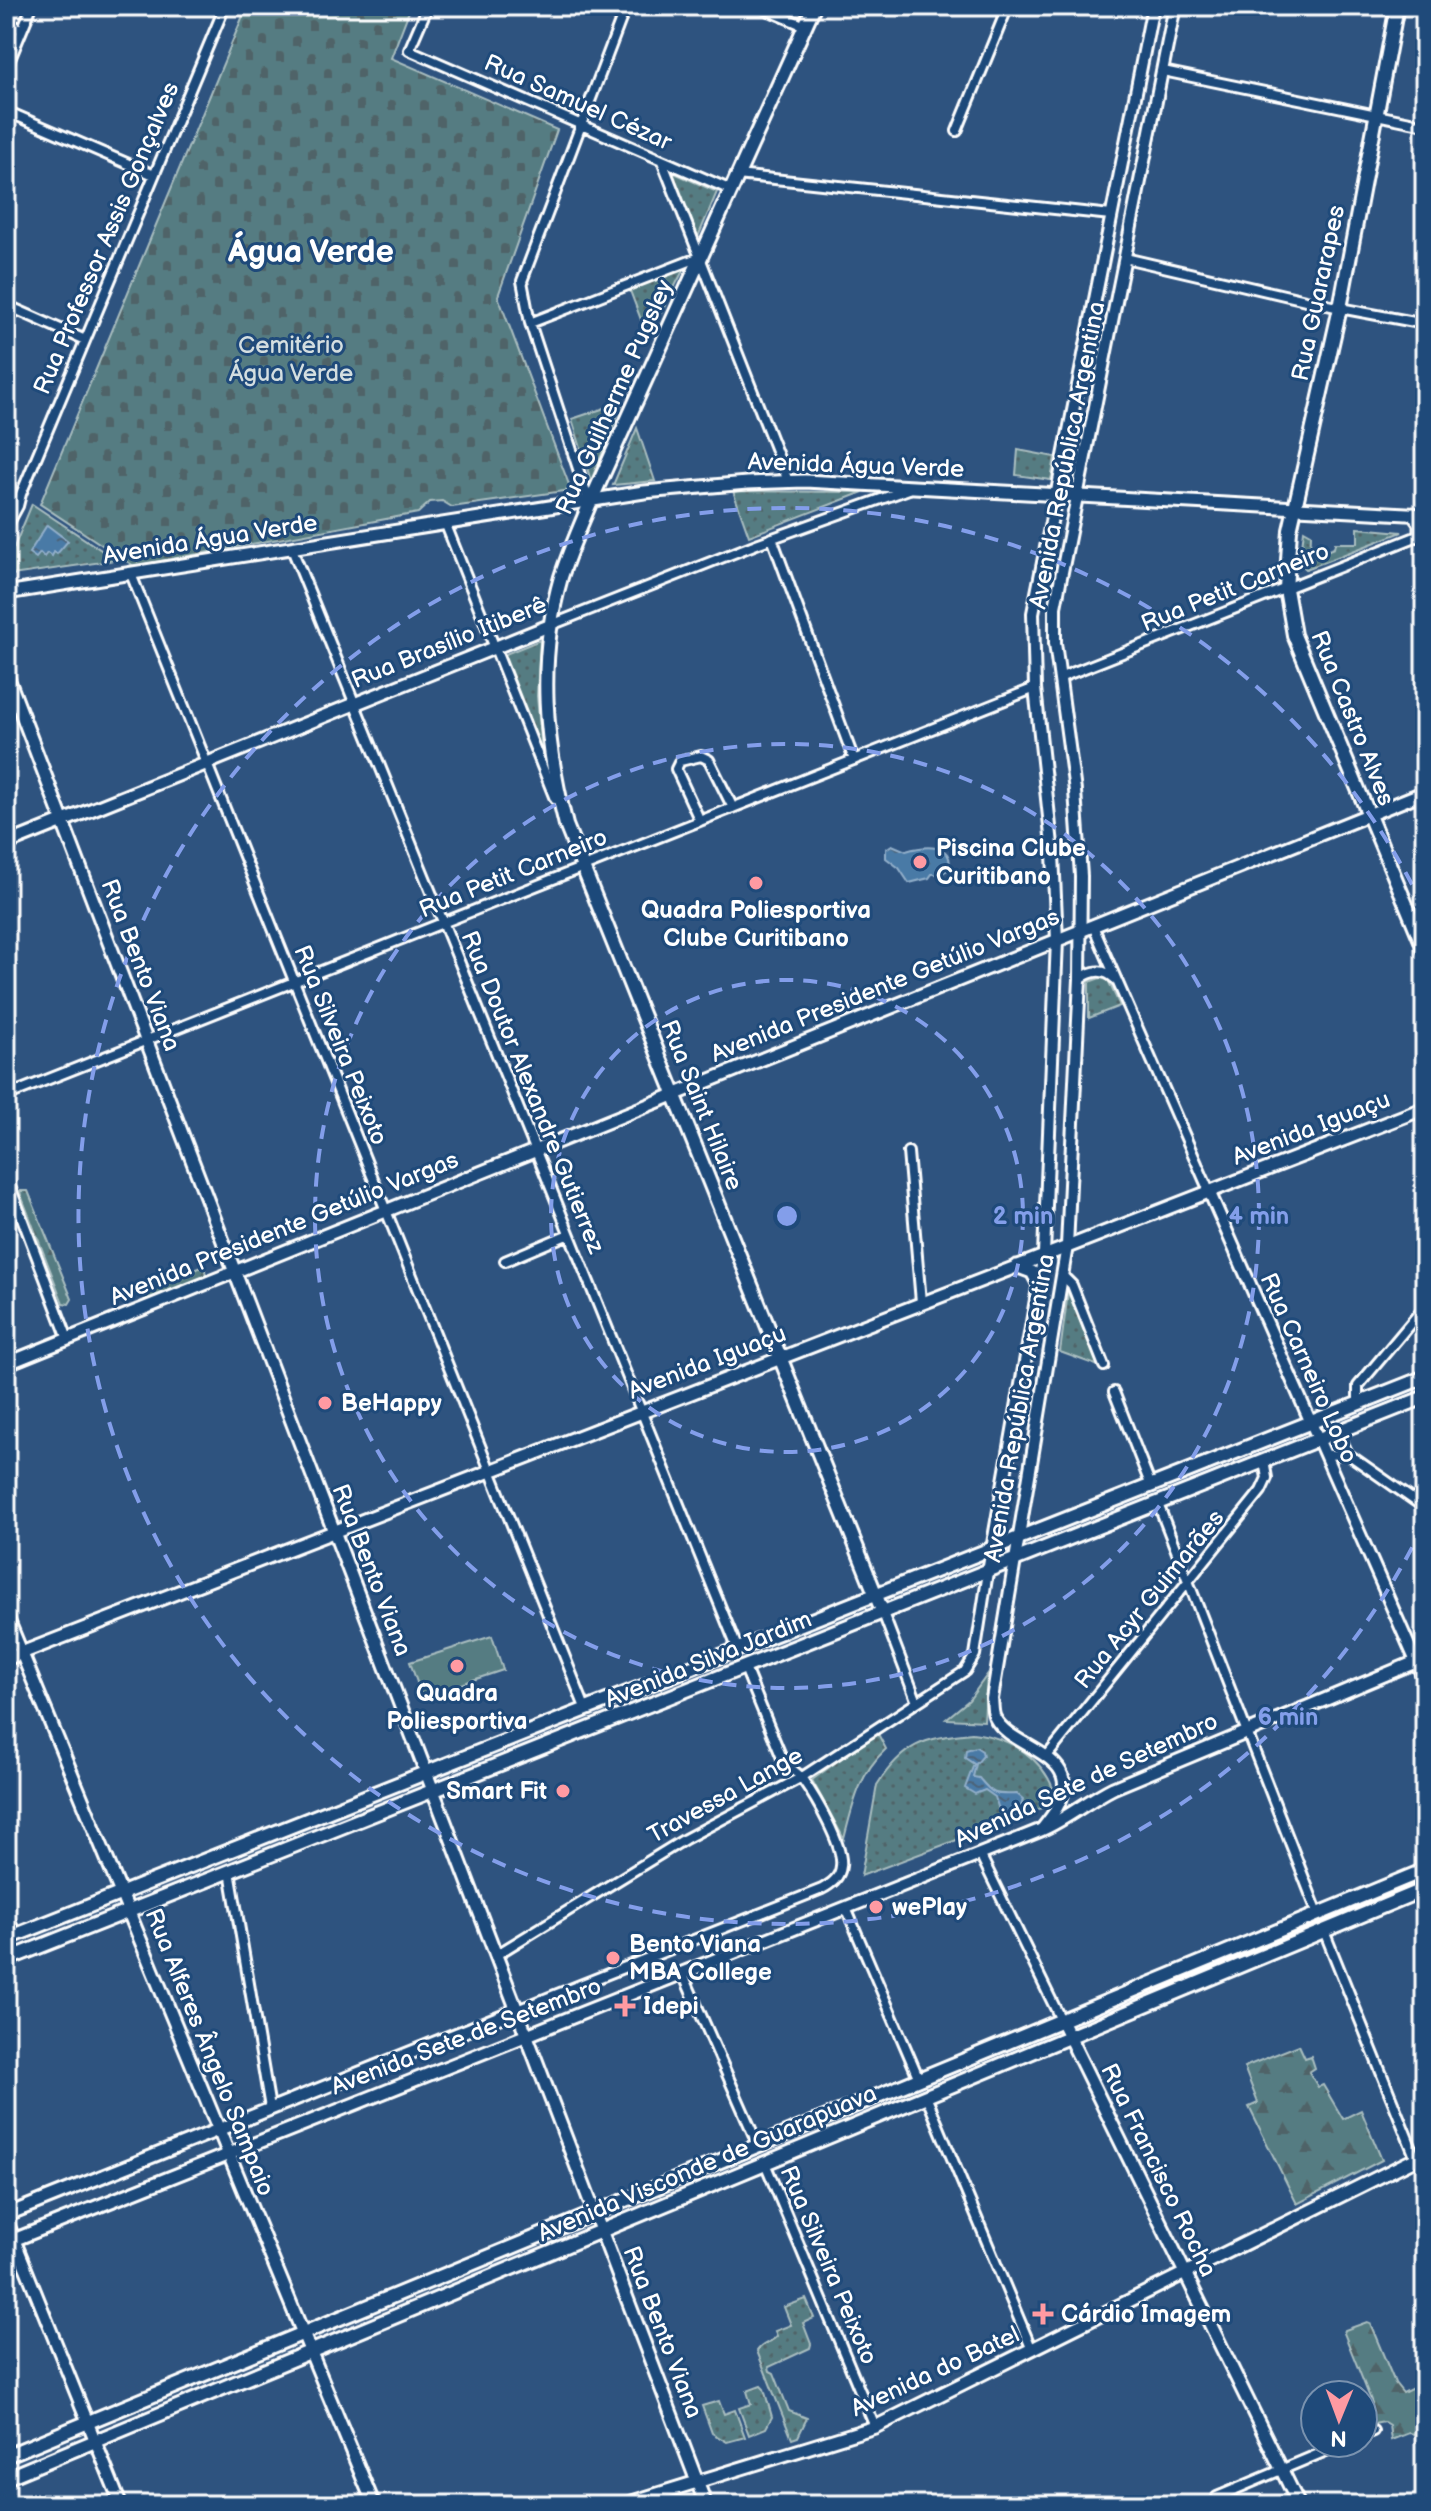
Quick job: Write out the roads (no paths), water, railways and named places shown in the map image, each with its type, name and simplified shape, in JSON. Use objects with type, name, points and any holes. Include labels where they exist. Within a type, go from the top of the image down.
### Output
[{"type":"main road","name":"Rua Guilherme Pugsley","points":[[566,825],[550,755],[545,672],[562,575],[590,503],[814,6]]},
{"type":"main road","name":"Rua Guararapes","points":[[1286,589],[1287,553],[1295,508],[1340,308],[1397,6]]},
{"type":"main road","name":"Avenida Água Verde","points":[[6,593],[677,488],[788,481],[1419,515]]},
{"type":"main road","points":[[1419,515],[1422,535]]},
{"type":"main road","name":"Rua Castro Alves","points":[[1286,589],[1294,635],[1425,950]]},
{"type":"main road","name":"Rua Brasílio Itiberê","points":[[6,844],[551,625]]},
{"type":"main road","name":"Rua Bento Viana","points":[[6,673],[706,2505]]},
{"type":"main road","name":"Avenida Presidente Getúlio Vargas","points":[[6,1364],[1425,792]]},
{"type":"main road","name":"Rua Saint Hilaire","points":[[566,825],[883,1613]]},
{"type":"main road","name":"Avenida Iguaçu","points":[[6,1659],[1425,1108]]},
{"type":"main road","points":[[1015,1265],[1032,1272],[1039,1285]]},
{"type":"main road","name":"Avenida Silva Jardim","points":[[11,1937],[1425,1377]]},
{"type":"main road","name":"Avenida Silva Jardim","points":[[6,1960],[1425,1397]]},
{"type":"main road","points":[[1045,1528],[1074,1537]]},
{"type":"main road","name":"Rua Alferes Ângelo Sampaio","points":[[6,1615],[374,2505]]},
{"type":"main road","name":"Avenida Sete de Setembro","points":[[10,2241],[1041,1830],[1062,1821],[1092,1798],[1113,1788],[1420,1660]]},
{"type":"main road","points":[[612,1700],[640,1709]]},
{"type":"main road","points":[[520,1757],[549,1724]]},
{"type":"main road","points":[[300,1823],[319,1836]]},
{"type":"main road","name":"Avenida Visconde de Guarapuava","points":[[6,2456],[1425,1870]]},
{"type":"main road","name":"Avenida Visconde de Guarapuava","points":[[6,2478],[1425,1889]]},
{"type":"main road","name":"Avenida Sete de Setembro","points":[[6,2217],[517,2010]]},
{"type":"main road","name":"Rua Francisco Rocha","points":[[1061,2020],[1299,2505]]},
{"type":"main road","points":[[970,2058],[1006,2063]]},
{"type":"main road","points":[[831,2135],[846,2109]]},
{"type":"main road","name":"Avenida do Batel","points":[[622,2505],[875,2427],[1420,2156]]},
{"type":"main road","points":[[710,2165],[735,2175]]},
{"type":"main road","points":[[487,2257],[520,2264]]},
{"type":"main road","points":[[221,2388],[229,2365]]},
{"type":"main road","points":[[6,2468],[22,2471]]},
{"type":"street","points":[[6,69],[32,6]]},
{"type":"street","name":"Rua Professor Assis Gonçalves","points":[[6,528],[18,506],[225,6]]},
{"type":"street","name":"Rua Samuel Cézar","points":[[428,6],[409,50],[731,190]]},
{"type":"street","points":[[590,503],[530,323],[522,288],[524,274],[626,6]]},
{"type":"street","points":[[758,6],[805,26]]},
{"type":"street","points":[[957,131],[1008,6]]},
{"type":"street","name":"Avenida República Argentina","points":[[971,1665],[1044,1254],[1057,940],[1053,854],[1035,688],[1033,613],[1153,6]]},
{"type":"street","name":"Avenida República Argentina","points":[[1047,1756],[1012,1735],[996,1719],[992,1699],[1067,1246],[1080,979],[1079,830],[1059,678],[1055,607],[1175,6]]},
{"type":"street","points":[[6,21],[22,30]]},
{"type":"street","points":[[1163,71],[1425,125]]},
{"type":"street","points":[[6,111],[154,175]]},
{"type":"street","points":[[661,160],[788,481]]},
{"type":"street","points":[[737,175],[1111,215]]},
{"type":"street","points":[[530,323],[701,257]]},
{"type":"street","points":[[1125,258],[1340,308],[1425,324]]},
{"type":"street","points":[[6,305],[85,340]]},
{"type":"street","name":"Rua Brasílio Itiberê","points":[[551,625],[772,538],[910,489]]},
{"type":"street","points":[[6,503],[18,506]]},
{"type":"street","name":"Rua Saint Hilaire","points":[[446,525],[566,825]]},
{"type":"street","name":"Rua Petit Carneiro","points":[[1059,678],[1422,535]]},
{"type":"street","points":[[772,538],[854,760]]},
{"type":"street","name":"Rua Doutor Alexandre Gutierrez","points":[[292,549],[738,1650]]},
{"type":"street","name":"Rua Silveira Peixoto","points":[[131,574],[586,1710]]},
{"type":"street","name":"Rua Petit Carneiro","points":[[6,1096],[1035,688]]},
{"type":"street","points":[[700,821],[676,769],[680,761],[701,756],[709,760],[733,808]]},
{"type":"street","name":"Rua Carneiro Lobo","points":[[1093,926],[1325,1455],[1420,1660],[1425,1682]]},
{"type":"street","points":[[1080,979],[1095,971],[1111,975],[1117,981]]},
{"type":"street","points":[[908,1152],[921,1302]]},
{"type":"street","points":[[6,1176],[68,1339]]},
{"type":"street","points":[[505,1261],[569,1234]]},
{"type":"street","points":[[1064,1277],[1072,1285],[1104,1366]]},
{"type":"street","points":[[1358,1404],[1358,1386],[1425,1306]]},
{"type":"street","points":[[1114,1392],[1151,1486]]},
{"type":"street","points":[[1338,1432],[1348,1454],[1425,1508]]},
{"type":"street","points":[[1325,1455],[1348,1454]]},
{"type":"street","name":"Rua Acyr Guimarães","points":[[1047,1756],[1261,1491],[1267,1478],[1264,1461]]},
{"type":"street","points":[[1158,1504],[1318,1914]]},
{"type":"street","name":"Rua Saint Hilaire","points":[[883,1613],[917,1702]]},
{"type":"street","name":"Travessa Lange","points":[[496,1955],[685,1839],[802,1777],[971,1665]]},
{"type":"street","points":[[745,1668],[782,1758],[789,1769],[802,1777]]},
{"type":"street","points":[[1041,1830],[1059,1805],[1063,1792],[1060,1774],[1047,1756]]},
{"type":"street","name":"Avenida Sete de Setembro","points":[[517,2010],[822,1889],[838,1876],[842,1867],[841,1854],[802,1777]]},
{"type":"street","name":"Rua Francisco Rocha","points":[[980,1854],[1061,2020]]},
{"type":"street","points":[[230,1871],[270,2108]]},
{"type":"street","points":[[846,1908],[919,2079]]},
{"type":"street","points":[[6,1912],[11,1937]]},
{"type":"street","points":[[1324,1931],[1420,2156]]},
{"type":"street","name":"Rua Silveira Peixoto","points":[[683,1974],[758,2145]]},
{"type":"street","points":[[926,2096],[1032,2350]]},
{"type":"street","name":"Rua Silveira Peixoto","points":[[765,2163],[875,2427]]},
{"type":"street","points":[[6,2217],[10,2241],[121,2505]]},
{"type":"street","points":[[1217,2497],[1306,2459]]},
{"type":"water","points":[[47,525],[68,541],[57,554],[54,552],[52,556],[47,553],[44,557],[40,553],[36,558],[29,553]]},
{"type":"water","name":"Piscina Clube Curitibano","points":[[892,845],[906,851],[929,847],[943,850],[950,860],[949,869],[909,883],[899,868],[886,858],[886,849]]},
{"type":"water","points":[[976,1747],[983,1756],[976,1764],[973,1777],[979,1778],[995,1793],[1017,1794],[1023,1799],[1019,1814],[1010,1819],[1002,1820],[995,1797],[985,1790],[975,1794],[965,1788],[974,1764],[965,1758],[966,1750]]},
{"type":"place","name":"Piscina Clube Curitibano","points":[[920,862]]},
{"type":"place","name":"Quadra Poliesportiva Clube Curitibano","points":[[756,883]]},
{"type":"place","name":"BeHappy","points":[[325,1403]]},
{"type":"place","name":"Quadra Poliesportiva","points":[[457,1666]]},
{"type":"place","name":"Smart Fit","points":[[563,1791]]},
{"type":"place","name":"wePlay","points":[[876,1907]]},
{"type":"place","name":"Bento Viana MBA College","points":[[613,1958]]},
{"type":"place","name":"Idepi","points":[[625,2006]]},
{"type":"place","name":"Cárdio Imagem","points":[[1043,2314]]},
{"type":"district","name":"Água Verde","points":[[311,251]]},
{"type":"park label","name":"Cemitério Água Verde","points":[[291,359]]}]
